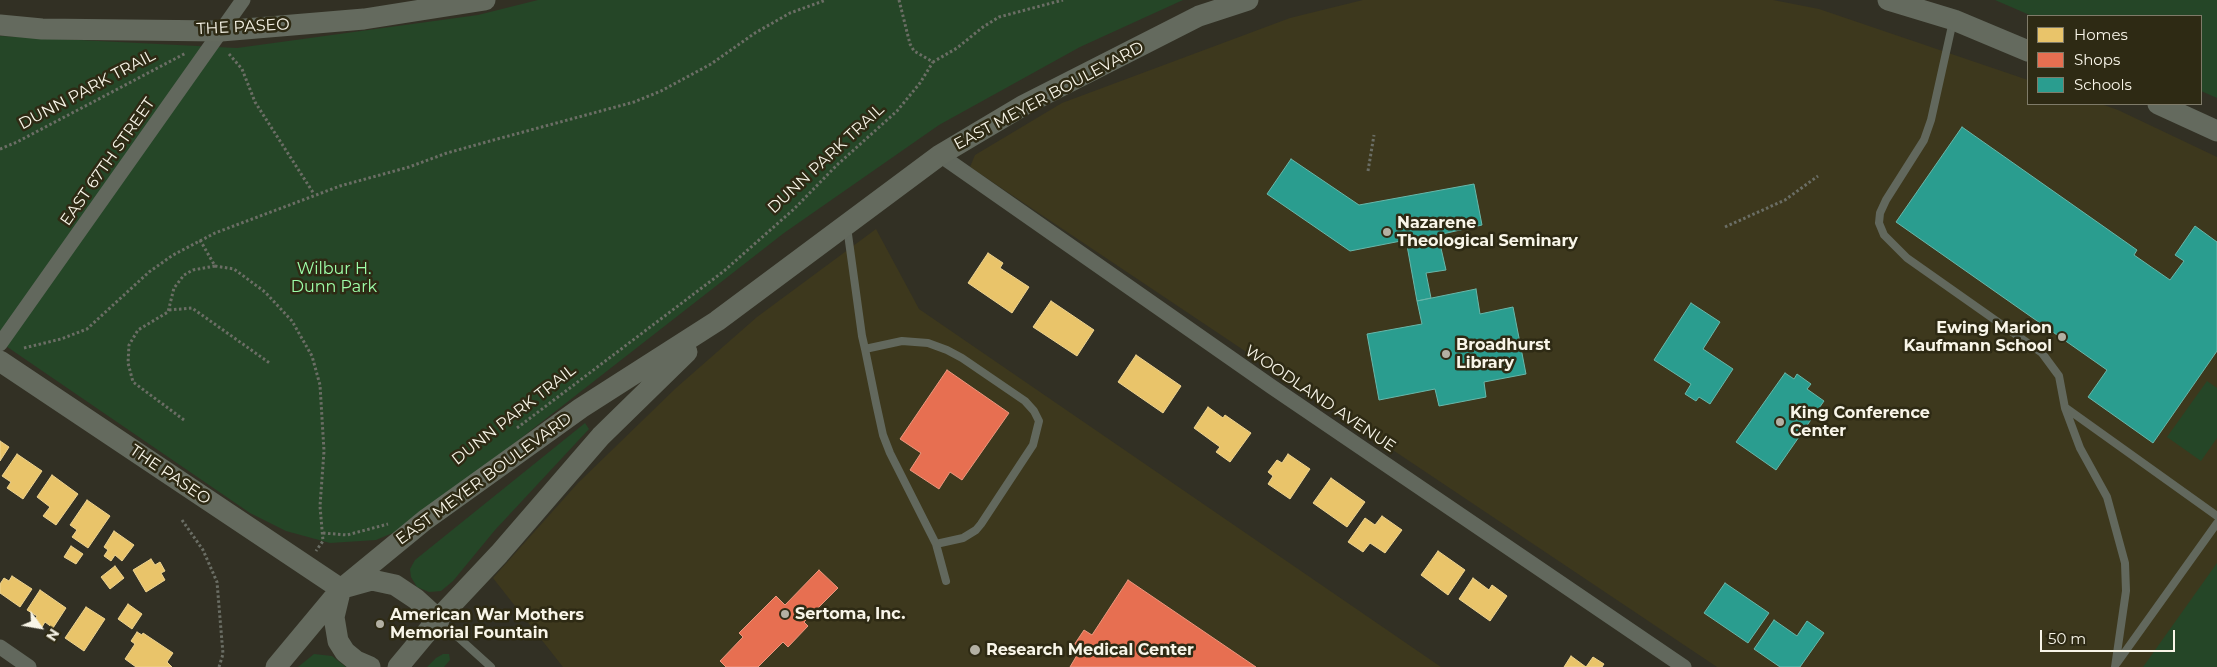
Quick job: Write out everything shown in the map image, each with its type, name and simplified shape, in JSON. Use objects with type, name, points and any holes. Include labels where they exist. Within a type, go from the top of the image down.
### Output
[{"type":"main road","name":"THE PASEO","points":[[0,25],[42,29],[221,31],[364,19],[485,0]]},
{"type":"main road","name":"EAST MEYER BOULEVARD","points":[[276,667],[341,589],[425,520],[581,408],[717,321],[940,155],[1024,105],[1190,21],[1248,0]]},
{"type":"main road","points":[[1888,0],[1954,20],[2027,51]]},
{"type":"main road","points":[[2160,105],[2217,131]]},
{"type":"main road","name":"EAST MEYER BOULEVARD","points":[[398,667],[438,619],[499,554],[601,436],[717,321]]},
{"type":"main road","name":"THE PASEO","points":[[0,361],[341,589]]},
{"type":"main road","points":[[370,667],[356,661],[345,652],[338,641],[334,617],[341,589],[372,580],[395,585],[416,599],[438,619]]},
{"type":"street","name":"EAST 67TH STREET","points":[[0,344],[243,0]]},
{"type":"street","name":"WOODLAND AVENUE","points":[[940,155],[1272,387],[1684,667]]},
{"type":"street","points":[[0,647],[29,667]]},
{"type":"lane","points":[[1954,20],[1931,120],[1924,140],[1886,200],[1880,213],[1879,223],[1884,235],[1907,258],[2042,353],[2058,376],[2065,408],[2080,448],[2107,497],[2125,563],[2126,591],[2115,666]]},
{"type":"lane","points":[[847,225],[865,350],[888,448],[936,544],[946,581]]},
{"type":"lane","points":[[865,350],[902,341],[928,343],[947,350],[1025,401],[1039,421],[1033,446],[976,530],[963,538],[936,544]]},
{"type":"lane","points":[[2065,408],[2217,516]]},
{"type":"lane","points":[[2115,666],[2217,523]]},
{"type":"lane","points":[[438,619],[491,667]]},
{"type":"path","points":[[24,348],[61,339],[87,329],[149,272],[200,240],[314,194],[409,167],[447,153],[634,102],[661,91],[711,64],[755,33],[790,13],[826,0]]},
{"type":"path","points":[[899,0],[910,44],[914,51],[933,62]]},
{"type":"path","name":"DUNN PARK TRAIL","points":[[516,429],[724,271],[794,208],[837,165],[897,110],[920,83],[933,62],[957,48],[999,17],[1063,0]]},
{"type":"path","name":"DUNN PARK TRAIL","points":[[0,149],[17,142],[186,53]]},
{"type":"path","points":[[229,54],[242,69],[255,102],[314,194]]},
{"type":"path","points":[[1368,171],[1374,135]]},
{"type":"path","points":[[1725,227],[1785,200],[1818,176]]},
{"type":"path","points":[[200,240],[215,266]]},
{"type":"path","points":[[169,310],[174,288],[184,275],[194,270],[215,266],[234,269],[265,292],[292,321],[312,356],[320,385],[324,451],[320,506],[323,532],[346,534],[369,531],[394,522]]},
{"type":"path","points":[[184,420],[137,387],[131,376],[128,363],[129,346],[138,330],[169,310],[192,308],[271,364]]},
{"type":"path","points":[[182,520],[203,550],[217,582],[223,654],[219,667]]},
{"type":"shaded area","name":"Nazarene Theological Seminary","points":[[1363,0],[1773,0],[1819,9],[2027,80],[2027,105],[2104,105],[2217,157],[2217,667],[1717,667],[970,167],[975,155],[1062,103],[1290,18]]},
{"type":"shaded area","points":[[876,229],[919,309],[1441,667],[563,667],[493,578],[578,483],[676,388],[757,317]]},
{"type":"green space","name":"Wilbur H. Dunn Park","points":[[538,0],[1183,0],[1080,47],[939,125],[784,233],[407,527],[376,540],[330,543],[286,531],[250,513],[0,342],[0,36],[237,48],[478,15]]},
{"type":"green space","points":[[1995,0],[2217,0],[2217,98],[2202,91],[2202,15],[2030,15]]},
{"type":"green space","points":[[2207,381],[2217,388],[2217,438],[2201,461],[2167,437]]},
{"type":"green space","points":[[585,423],[589,429],[495,530],[453,581],[441,591],[429,592],[417,587],[411,577],[410,569],[415,560]]},
{"type":"green space","points":[[2217,563],[2217,667],[2143,667]]},
{"type":"green space","points":[[314,654],[332,656],[346,667],[298,667]]},
{"type":"green space","points":[[443,654],[449,654],[450,660],[444,667],[427,667],[436,658]]},
{"type":"building: Homes","points":[[988,253],[1003,263],[1000,268],[1029,287],[1012,313],[968,283]]},
{"type":"building: Homes","points":[[1051,301],[1094,330],[1077,356],[1033,327]]},
{"type":"building: Homes","points":[[1136,355],[1181,386],[1163,413],[1118,382]]},
{"type":"building: Homes","points":[[1208,407],[1223,418],[1225,415],[1251,433],[1230,462],[1216,452],[1220,447],[1194,428]]},
{"type":"building: Homes","points":[[0,441],[9,447],[0,461]]},
{"type":"building: Homes","points":[[17,454],[42,471],[23,499],[7,488],[11,482],[2,476]]},
{"type":"building: Homes","points":[[1288,454],[1310,469],[1290,499],[1268,484],[1273,476],[1268,472],[1277,460],[1282,463]]},
{"type":"building: Homes","points":[[52,475],[78,494],[56,525],[43,516],[50,507],[37,497]]},
{"type":"building: Homes","points":[[1331,478],[1365,502],[1347,527],[1313,503]]},
{"type":"building: Homes","points":[[87,500],[110,516],[88,548],[72,537],[77,530],[70,525]]},
{"type":"building: Homes","points":[[1382,516],[1402,530],[1385,553],[1370,543],[1363,552],[1348,542],[1365,518],[1375,525]]},
{"type":"building: Homes","points":[[114,531],[134,545],[122,561],[115,555],[111,561],[104,556],[108,550],[104,547]]},
{"type":"building: Homes","points":[[71,546],[83,554],[76,564],[64,557]]},
{"type":"building: Homes","points":[[1438,551],[1465,570],[1448,595],[1421,575]]},
{"type":"building: Homes","points":[[151,559],[155,565],[160,562],[165,571],[161,573],[165,580],[146,592],[133,570]]},
{"type":"building: Homes","points":[[115,566],[124,578],[110,589],[101,577]]},
{"type":"building: Homes","points":[[12,576],[32,589],[20,607],[0,593],[0,584],[4,578],[9,581]]},
{"type":"building: Homes","points":[[1473,578],[1489,590],[1492,585],[1507,596],[1490,621],[1459,599]]},
{"type":"building: Homes","points":[[40,590],[66,608],[53,628],[45,622],[42,627],[34,621],[37,616],[27,610]]},
{"type":"building: Homes","points":[[128,604],[142,614],[132,629],[118,619]]},
{"type":"building: Homes","points":[[86,607],[105,619],[84,651],[65,638]]},
{"type":"building: Homes","points":[[137,632],[142,635],[143,633],[173,653],[167,662],[172,667],[136,667],[125,659],[135,644],[131,641]]},
{"type":"building: Homes","points":[[1571,656],[1586,667],[1564,667]]},
{"type":"building: Homes","points":[[1593,657],[1604,664],[1602,667],[1586,667]]},
{"type":"building: Shops","points":[[947,370],[1009,413],[962,480],[950,472],[939,489],[910,470],[921,453],[900,439]]},
{"type":"building: Shops","name":"Sertoma, Inc.","points":[[819,570],[838,588],[804,622],[808,626],[788,647],[783,642],[758,667],[726,667],[720,661],[743,637],[739,633],[776,596],[785,605]]},
{"type":"building: Shops","points":[[1128,580],[1256,667],[1070,667],[1080,650],[1074,645],[1084,630],[1092,635]]},
{"type":"building: Schools","name":"Ewing Marion Kaufmann School","points":[[1962,127],[2137,250],[2134,255],[2170,280],[2184,261],[2175,255],[2195,226],[2217,242],[2217,351],[2153,443],[2088,397],[2107,370],[1896,222]]},
{"type":"building: Schools","name":"Nazarene Theological Seminary","points":[[1291,159],[1359,205],[1474,184],[1482,225],[1438,235],[1446,270],[1426,273],[1431,298],[1417,301],[1406,240],[1350,251],[1267,194]]},
{"type":"building: Schools","name":"Broadhurst Library","points":[[1476,289],[1480,314],[1513,307],[1526,374],[1484,382],[1486,397],[1439,406],[1435,389],[1379,400],[1367,334],[1422,324],[1417,301]]},
{"type":"building: Schools","points":[[1691,303],[1720,322],[1703,349],[1733,369],[1710,404],[1699,397],[1696,401],[1685,394],[1691,384],[1654,360]]},
{"type":"building: Schools","name":"King Conference Center","points":[[1785,373],[1794,379],[1797,374],[1811,384],[1807,389],[1824,401],[1776,470],[1736,442]]},
{"type":"building: Schools","points":[[1725,583],[1769,613],[1748,643],[1704,613]]},
{"type":"building: Schools","points":[[1774,620],[1797,636],[1807,621],[1824,633],[1800,667],[1780,667],[1754,649]]},
{"type":"place","name":"Nazarene Theological Seminary","points":[[1387,232]]},
{"type":"place","name":"Ewing Marion Kaufmann School","points":[[2062,337]]},
{"type":"place","name":"Broadhurst Library","points":[[1446,354]]},
{"type":"place","name":"King Conference Center","points":[[1780,422]]},
{"type":"place","name":"Sertoma, Inc.","points":[[785,614]]},
{"type":"place","name":"American War Mothers Memorial Fountain","points":[[380,624]]},
{"type":"place","name":"Research Medical Center","points":[[975,650]]}]
